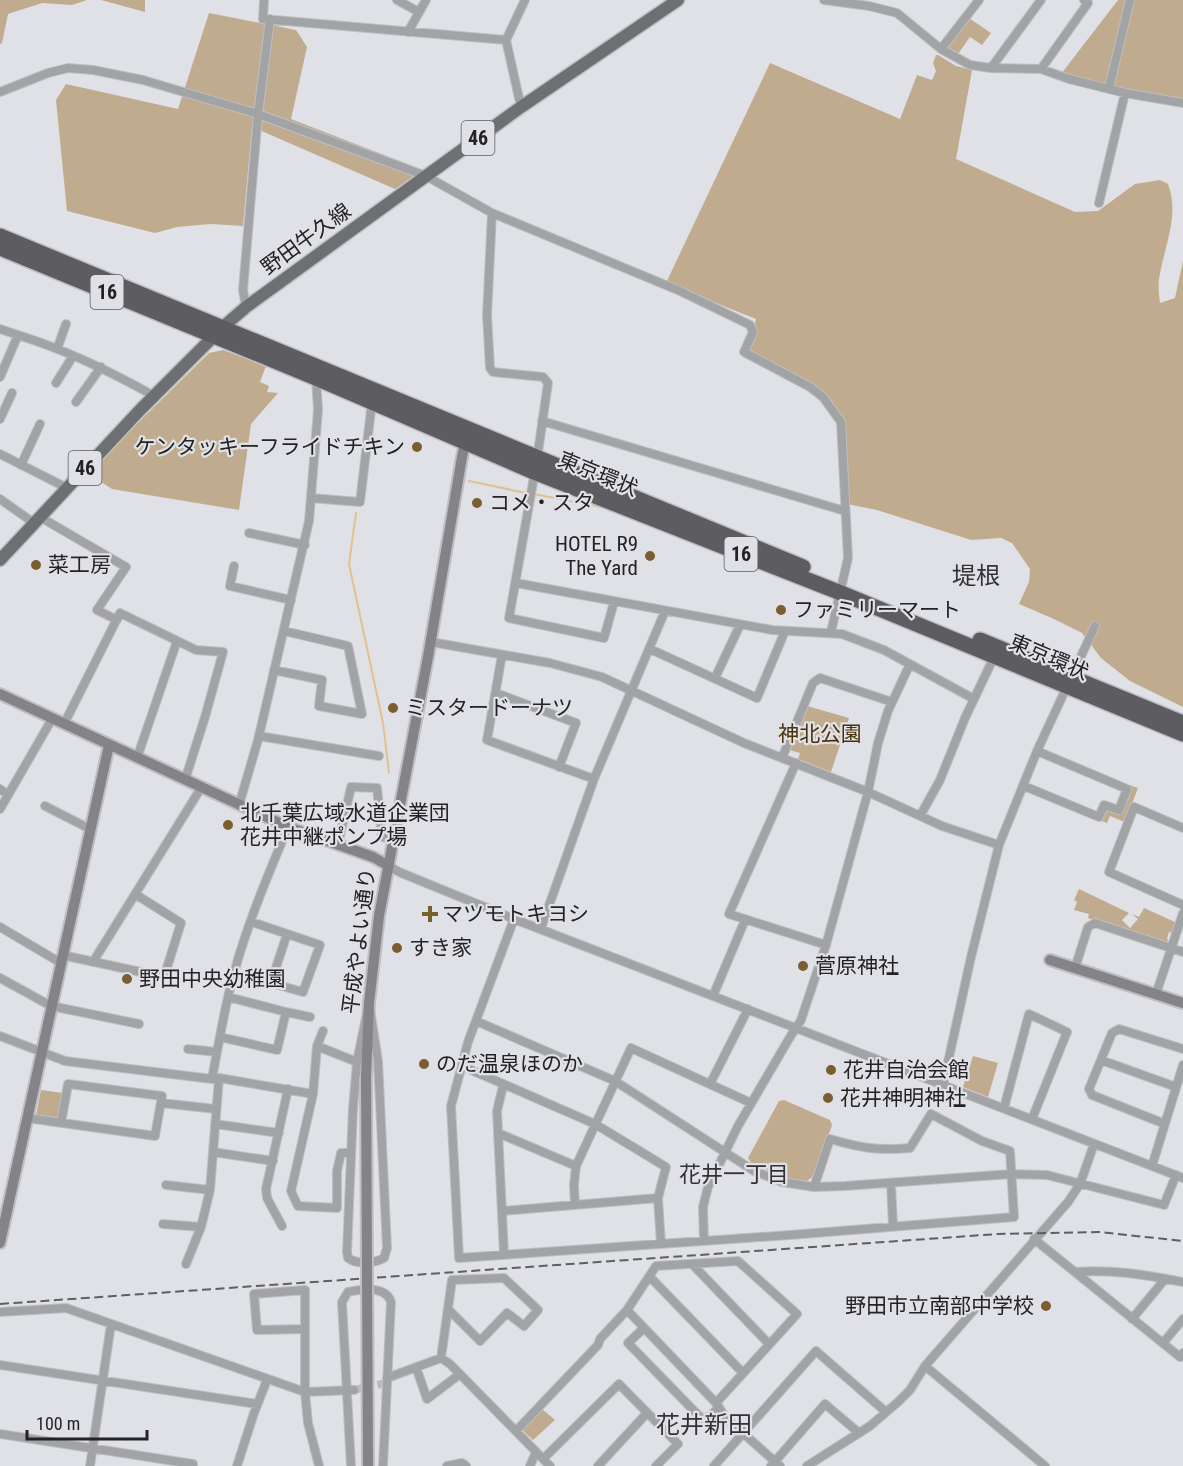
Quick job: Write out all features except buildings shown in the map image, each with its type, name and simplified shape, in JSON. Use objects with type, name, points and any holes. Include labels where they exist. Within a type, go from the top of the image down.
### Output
[{"type":"highway","name":"東京環状","points":[[0,236],[372,402],[468,435]]},
{"type":"highway","name":"東京環状","points":[[0,248],[218,332],[536,465],[1068,682],[1183,734]]},
{"type":"highway","name":"東京環状","points":[[842,589],[994,657],[1183,723]]},
{"type":"main road","name":"野田牛久線","points":[[0,560],[154,396],[246,307],[521,107],[678,0]]},
{"type":"street","points":[[264,0],[263,19],[506,40]]},
{"type":"street","points":[[397,0],[419,12]]},
{"type":"street","points":[[408,32],[426,0]]},
{"type":"street","points":[[521,107],[506,40],[525,0]]},
{"type":"street","points":[[824,0],[869,6],[897,13],[941,49],[970,65],[991,68],[1041,69],[1069,79],[1125,93],[1183,103]]},
{"type":"street","points":[[941,49],[979,0]]},
{"type":"street","points":[[991,68],[1041,0]]},
{"type":"street","points":[[1041,69],[1088,3],[1084,0]]},
{"type":"street","points":[[1109,88],[1130,0]]},
{"type":"street","points":[[246,307],[243,290],[258,114],[270,20]]},
{"type":"street","points":[[0,92],[48,72],[68,68],[143,80],[258,114],[426,176],[492,213],[680,291],[750,325],[753,332],[744,352],[810,387],[823,397],[840,422],[848,558],[831,632]]},
{"type":"street","points":[[1099,203],[1125,93]]},
{"type":"street","points":[[492,213],[487,315],[490,368],[494,372],[543,377],[548,383],[509,618],[604,638],[614,602]]},
{"type":"street","points":[[57,349],[66,324]]},
{"type":"street","points":[[0,329],[74,356],[154,396]]},
{"type":"street","points":[[0,376],[18,335]]},
{"type":"street","points":[[56,383],[74,356]]},
{"type":"street","points":[[76,402],[101,368]]},
{"type":"street","points":[[239,805],[259,736],[305,545],[318,410],[316,378]]},
{"type":"street","points":[[0,419],[12,393]]},
{"type":"street","points":[[311,498],[360,501],[372,402]]},
{"type":"street","points":[[542,421],[845,511]]},
{"type":"street","points":[[21,465],[40,424]]},
{"type":"street","name":"平成やよい通り","points":[[368,1466],[366,1077],[369,1003],[375,939],[468,435]]},
{"type":"street","points":[[0,454],[67,488]]},
{"type":"street","points":[[0,499],[126,567],[97,610],[117,620]]},
{"type":"street","points":[[249,534],[305,545]]},
{"type":"street","points":[[234,566],[230,586],[291,600]]},
{"type":"street","points":[[516,584],[740,625],[785,631],[831,632],[862,640],[975,699]]},
{"type":"street","points":[[541,928],[594,780],[665,611]]},
{"type":"street","points":[[64,724],[120,614],[196,650],[223,652],[185,780]]},
{"type":"street","points":[[715,678],[740,625]]},
{"type":"street","points":[[943,1085],[971,957],[999,845],[1037,751],[1095,626]]},
{"type":"street","points":[[274,670],[322,680],[319,706],[362,714],[348,646],[284,631]]},
{"type":"street","points":[[650,649],[757,698],[785,631]]},
{"type":"street","points":[[137,758],[177,641]]},
{"type":"street","points":[[430,642],[580,670],[633,690],[744,743],[868,792],[942,826],[999,845]]},
{"type":"street","points":[[502,655],[487,741],[594,780]]},
{"type":"street","points":[[920,816],[940,780],[994,657]]},
{"type":"street","points":[[704,1241],[702,1221],[706,1194],[713,1177],[751,1103],[801,1020],[826,945],[868,792],[878,743],[892,702],[910,664]]},
{"type":"street","points":[[782,758],[816,679],[820,678],[892,702]]},
{"type":"street","points":[[495,693],[576,723],[559,766]]},
{"type":"street","points":[[0,694],[288,827],[373,857],[399,872],[514,919],[1180,1177],[1164,1205],[1047,1175],[1011,1174],[891,1183],[798,1186],[767,1177],[615,1082],[476,1021]]},
{"type":"street","points":[[0,808],[52,719]]},
{"type":"street","points":[[259,736],[379,756]]},
{"type":"street","points":[[0,1243],[109,745]]},
{"type":"street","points":[[1024,786],[1099,817],[1104,805],[1119,810],[1127,789],[1037,751]]},
{"type":"street","points":[[796,763],[729,914],[826,945]]},
{"type":"street","points":[[338,845],[351,786],[376,788],[382,837],[393,839]]},
{"type":"street","points":[[93,962],[201,788]]},
{"type":"street","points":[[0,789],[8,795]]},
{"type":"street","points":[[45,806],[90,829]]},
{"type":"street","points":[[1183,828],[1134,807],[1109,872],[1183,905]]},
{"type":"street","points":[[186,1264],[201,1227],[210,1190],[216,1109],[217,1052],[228,997],[252,922],[288,827]]},
{"type":"street","points":[[0,927],[61,959],[93,962],[164,977],[182,923],[135,894]]},
{"type":"street","points":[[1156,994],[1183,913]]},
{"type":"street","points":[[514,919],[468,1042],[451,1106],[459,1258],[1014,1217],[1010,1151],[982,1141],[932,1114],[910,1149],[880,1150],[858,1147],[831,1137],[814,1187]]},
{"type":"street","points":[[713,996],[745,920]]},
{"type":"street","points":[[252,922],[320,945],[303,992],[271,983],[287,934]]},
{"type":"street","points":[[1075,968],[1088,927],[1095,923],[1183,952]]},
{"type":"street","points":[[1050,960],[1183,1003]]},
{"type":"street","points":[[0,978],[51,1006],[139,1024]]},
{"type":"street","points":[[228,997],[310,1017]]},
{"type":"street","points":[[369,1003],[378,1061],[387,1248],[384,1258],[380,1260],[356,1262],[348,1258],[346,1252],[357,1062],[369,1003]]},
{"type":"street","points":[[710,1084],[748,1009]]},
{"type":"street","points":[[220,1037],[277,1050],[286,1012]]},
{"type":"street","points":[[1004,1108],[1029,1014],[1067,1032],[1032,1119]]},
{"type":"street","points":[[1165,1124],[1092,1095],[1089,1089],[1112,1033],[1119,1029],[1183,1049]]},
{"type":"street","points":[[323,1031],[317,1046],[313,1094],[291,1191],[298,1206],[338,1208],[337,1171],[341,1153],[351,1153]]},
{"type":"street","points":[[1,1039],[65,1061],[215,1079],[313,1094]]},
{"type":"street","points":[[317,1046],[357,1062]]},
{"type":"street","points":[[575,1205],[576,1166],[632,1048],[751,1103]]},
{"type":"street","points":[[188,1049],[217,1052]]},
{"type":"street","points":[[1101,1060],[1176,1087]]},
{"type":"street","points":[[1152,1166],[1183,1065]]},
{"type":"street","points":[[462,1066],[503,1086],[595,1124],[666,1167],[658,1198],[661,1244]]},
{"type":"street","points":[[27,1118],[61,1123],[155,1136],[162,1096],[68,1084],[61,1123]]},
{"type":"street","points":[[503,1086],[497,1111],[504,1254]]},
{"type":"street","points":[[282,1226],[267,1198],[266,1189],[288,1089]]},
{"type":"street","points":[[161,1103],[216,1109]]},
{"type":"street","points":[[215,1124],[279,1133]]},
{"type":"street","points":[[498,1133],[576,1166]]},
{"type":"street","points":[[807,1466],[859,1433],[910,1390],[925,1366],[1068,1202],[1080,1184],[1094,1144]]},
{"type":"street","points":[[213,1152],[273,1161]]},
{"type":"street","points":[[891,1183],[894,1226]]},
{"type":"street","points":[[166,1185],[210,1190]]},
{"type":"street","points":[[502,1211],[658,1198]]},
{"type":"street","points":[[163,1224],[201,1227]]},
{"type":"street","points":[[1034,1239],[1180,1357],[1183,1353]]},
{"type":"street","points":[[516,1431],[585,1359],[627,1310],[656,1266],[738,1261],[797,1314],[743,1373],[709,1417],[700,1418],[628,1343],[644,1328]]},
{"type":"street","points":[[692,1264],[769,1344]]},
{"type":"street","points":[[1075,1272],[1125,1272],[1183,1282]]},
{"type":"street","points":[[650,1277],[743,1373]]},
{"type":"street","points":[[441,1358],[452,1280],[504,1278],[538,1310],[524,1326],[507,1313],[480,1341],[448,1309]]},
{"type":"street","points":[[1132,1319],[1165,1278]]},
{"type":"street","points":[[305,1329],[257,1330],[254,1294],[305,1290],[305,1329],[305,1392],[308,1423],[319,1466]]},
{"type":"street","points":[[351,1466],[351,1390],[342,1302],[348,1292],[380,1290],[389,1297],[391,1302],[383,1466]]},
{"type":"street","points":[[0,1312],[66,1308],[305,1392],[351,1390]]},
{"type":"street","points":[[627,1310],[717,1405],[726,1418],[775,1464],[825,1404],[859,1433]]},
{"type":"street","points":[[1163,1343],[1183,1318]]},
{"type":"street","points":[[90,1466],[111,1324]]},
{"type":"street","points":[[714,1466],[816,1351],[886,1412]]},
{"type":"street","points":[[387,1378],[441,1358]]},
{"type":"street","points":[[441,1358],[460,1374],[550,1466]]},
{"type":"street","points":[[0,1365],[257,1404]]},
{"type":"street","points":[[925,1366],[1045,1466]]},
{"type":"street","points":[[416,1367],[427,1399],[460,1374]]},
{"type":"street","points":[[237,1466],[267,1380]]},
{"type":"street","points":[[543,1459],[619,1384],[678,1444],[656,1466]]},
{"type":"street","points":[[598,1466],[647,1413]]},
{"type":"street","points":[[0,1434],[193,1464],[193,1466]]},
{"type":"street","points":[[530,1466],[536,1452]]},
{"type":"street","points":[[447,1466],[462,1463],[466,1466]]},
{"type":"green space","points":[[0,0],[87,0],[72,5],[42,3],[8,14],[0,44]]},
{"type":"green space","points":[[101,0],[145,0],[145,12]]},
{"type":"green space","points":[[1118,0],[1129,0],[1109,86],[1061,74]]},
{"type":"green space","points":[[1134,0],[1183,0],[1183,99],[1113,87]]},
{"type":"green space","points":[[209,13],[296,30],[307,47],[291,119],[423,170],[395,189],[252,127],[243,226],[211,224],[177,227],[155,233],[67,211],[56,100],[66,84],[178,109]]},
{"type":"green space","points":[[969,18],[991,33],[982,45],[970,37],[958,54],[948,49],[947,46]]},
{"type":"green space","points":[[936,55],[956,66],[972,70],[956,159],[1075,212],[1098,211],[1135,184],[1160,180],[1168,184],[1172,219],[1159,279],[1160,303],[1175,298],[1183,261],[1183,707],[1130,681],[1101,658],[1082,633],[1019,604],[1029,582],[1030,569],[1012,543],[1001,538],[971,540],[877,510],[847,504],[845,434],[833,405],[749,351],[756,319],[666,283],[770,63],[900,119],[917,75],[932,80],[936,71],[933,63]]},
{"type":"green space","points":[[223,350],[266,366],[260,382],[269,386],[267,392],[278,393],[251,424],[239,510],[112,489],[87,473],[209,353]]},
{"type":"green space","name":"神北公園","points":[[807,706],[849,718],[831,772],[798,759],[800,753],[789,750]]},
{"type":"green space","points":[[1130,785],[1138,788],[1125,822],[1110,816],[1107,823],[1101,821],[1108,808],[1120,813]]},
{"type":"green space","points":[[1079,889],[1129,913],[1122,920],[1130,928],[1138,919],[1132,914],[1139,917],[1144,908],[1175,922],[1172,933],[1169,932],[1167,939],[1169,940],[1165,943],[1088,918],[1089,914],[1074,910],[1077,902],[1074,900]]},
{"type":"green space","points":[[973,1056],[998,1063],[988,1097],[963,1087]]},
{"type":"green space","points":[[41,1090],[63,1093],[60,1116],[57,1118],[36,1116]]},
{"type":"green space","points":[[784,1100],[830,1120],[832,1125],[815,1175],[807,1181],[788,1179],[751,1163],[748,1158],[779,1101]]},
{"type":"green space","points":[[542,1409],[555,1420],[533,1440],[523,1431]]},
{"type":"waterway","points":[[469,481],[526,493]]},
{"type":"waterway","points":[[534,494],[601,507]]},
{"type":"waterway","points":[[356,513],[349,564],[383,723],[389,773]]},
{"type":"tunnel","points":[[354,1390],[386,1383]]},
{"type":"railway","points":[[0,1304],[998,1234],[1099,1232],[1183,1241]]},
{"type":"place","name":"ケンタッキーフライドチキン","points":[[417,447]]},
{"type":"place","name":"コメ・スタ","points":[[477,503]]},
{"type":"place","name":"HOTEL R9 The Yard","points":[[650,556]]},
{"type":"place","name":"菜工房","points":[[36,565]]},
{"type":"place","name":"ファミリーマート","points":[[781,610]]},
{"type":"place","name":"ミスタードーナツ","points":[[393,708]]},
{"type":"place","name":"北千葉広域水道企業団 花井中継ポンプ場","points":[[228,825]]},
{"type":"place","name":"マツモトキヨシ","points":[[430,914]]},
{"type":"place","name":"すき家","points":[[397,948]]},
{"type":"place","name":"菅原神社","points":[[803,966]]},
{"type":"place","name":"野田中央幼稚園","points":[[127,979]]},
{"type":"place","name":"のだ温泉ほのか","points":[[424,1064]]},
{"type":"place","name":"花井自治会館","points":[[831,1070]]},
{"type":"place","name":"花井神明神社","points":[[828,1098]]},
{"type":"place","name":"野田市立南部中学校","points":[[1046,1306]]},
{"type":"district","name":"堤根","points":[[976,576]]},
{"type":"district","name":"花井一丁目","points":[[734,1174]]},
{"type":"district","name":"花井新田","points":[[704,1425]]}]
